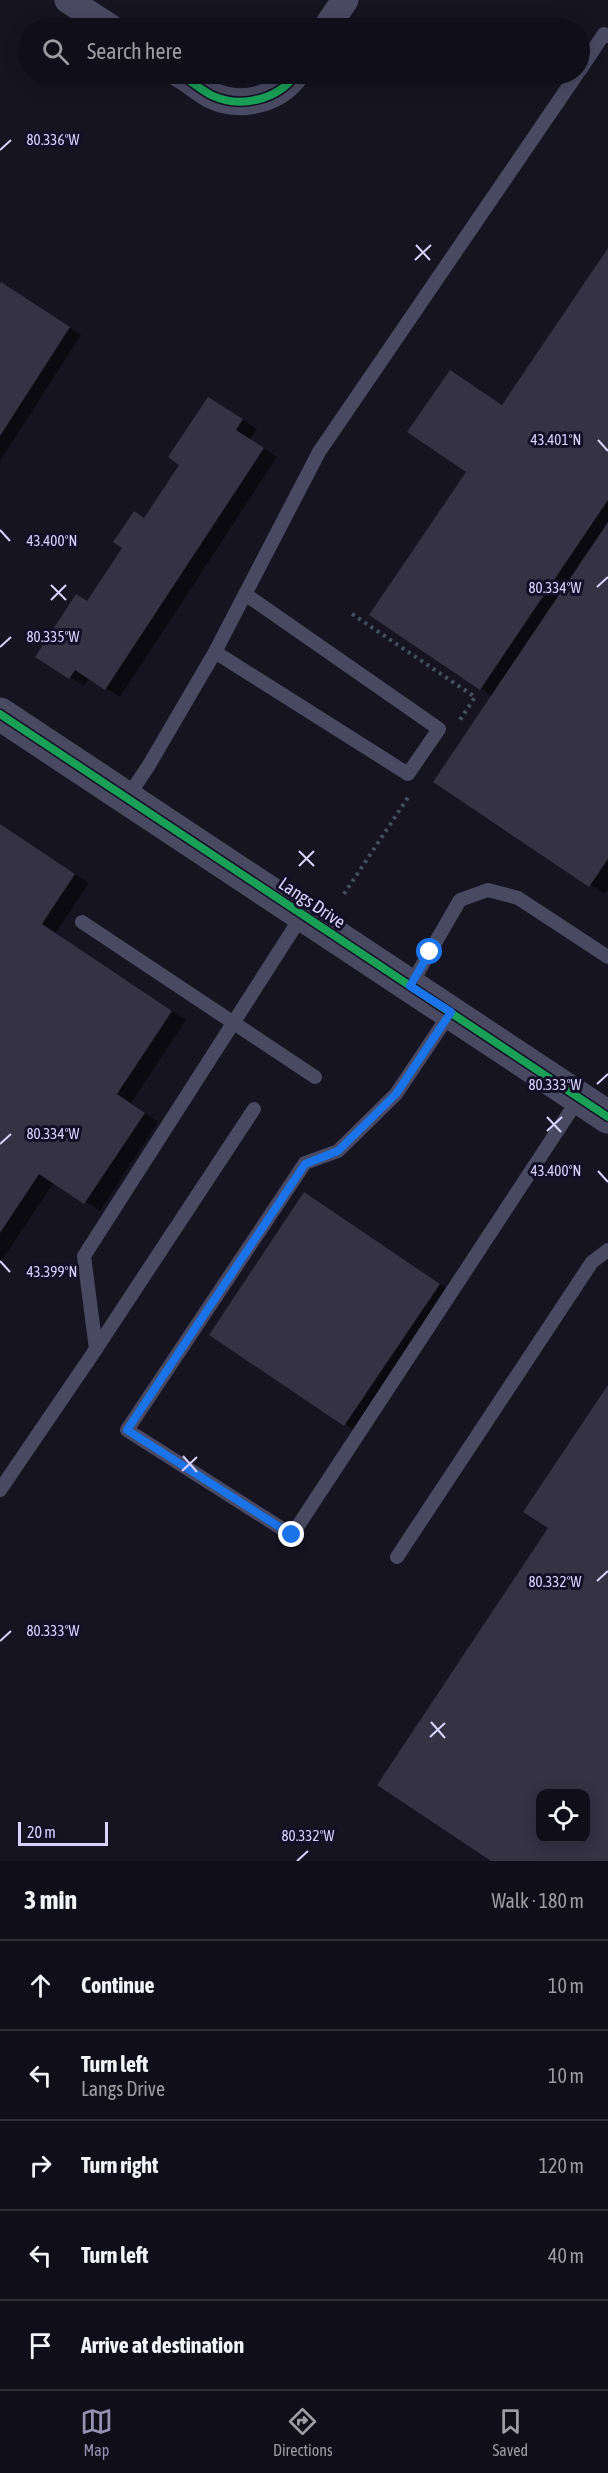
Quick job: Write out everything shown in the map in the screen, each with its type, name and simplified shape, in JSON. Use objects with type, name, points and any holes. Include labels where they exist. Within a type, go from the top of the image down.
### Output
[{"type":"street","points":[[68,0],[96,18]]},
{"type":"street","points":[[333,18],[345,0]]},
{"type":"street","points":[[195,84],[212,95],[241,103],[266,98],[289,84]]},
{"type":"street","name":"Langs Drive","points":[[0,714],[608,1117]]},
{"type":"lane","points":[[590,54],[604,34],[608,36]]},
{"type":"lane","points":[[127,798],[149,765],[215,652],[319,452],[570,84]]},
{"type":"lane","points":[[215,652],[408,774],[439,729],[245,594]]},
{"type":"lane","points":[[410,986],[460,900],[488,890],[518,898],[608,957]]},
{"type":"lane","points":[[96,1349],[84,1256],[303,914]]},
{"type":"lane","points":[[82,922],[315,1077]]},
{"type":"lane","points":[[451,1012],[396,1094],[338,1151],[305,1164],[127,1430],[292,1535],[579,1098]]},
{"type":"lane","points":[[0,1490],[254,1109]]},
{"type":"lane","points":[[397,1557],[592,1262],[608,1250]]},
{"type":"building","points":[[608,248],[608,500],[480,690],[369,615],[466,472],[407,432],[450,370],[502,405]]},
{"type":"building","points":[[1,282],[70,327],[0,436],[0,284]]},
{"type":"building","points":[[208,397],[243,419],[236,430],[264,448],[105,690],[75,670],[69,679],[35,657],[76,594],[87,601],[122,548],[113,542],[134,511],[144,518],[179,465],[168,457]]},
{"type":"building","points":[[608,522],[608,859],[589,887],[433,782]]},
{"type":"building","points":[[0,824],[75,874],[42,924],[172,1011],[117,1094],[145,1113],[84,1204],[39,1174],[0,1233]]},
{"type":"building","points":[[304,1192],[440,1284],[344,1426],[209,1335]]},
{"type":"building","points":[[608,1385],[608,1861],[491,1861],[377,1785],[548,1528],[523,1512]]},
{"type":"cycle path","points":[[194,84],[211,95],[234,101],[258,100],[269,96],[287,84]]},
{"type":"cycle path","points":[[0,714],[608,1117]]},
{"type":"route","points":[[292,1535],[127,1430],[305,1164],[338,1151],[396,1094],[451,1012],[410,986],[430,952]]}]
